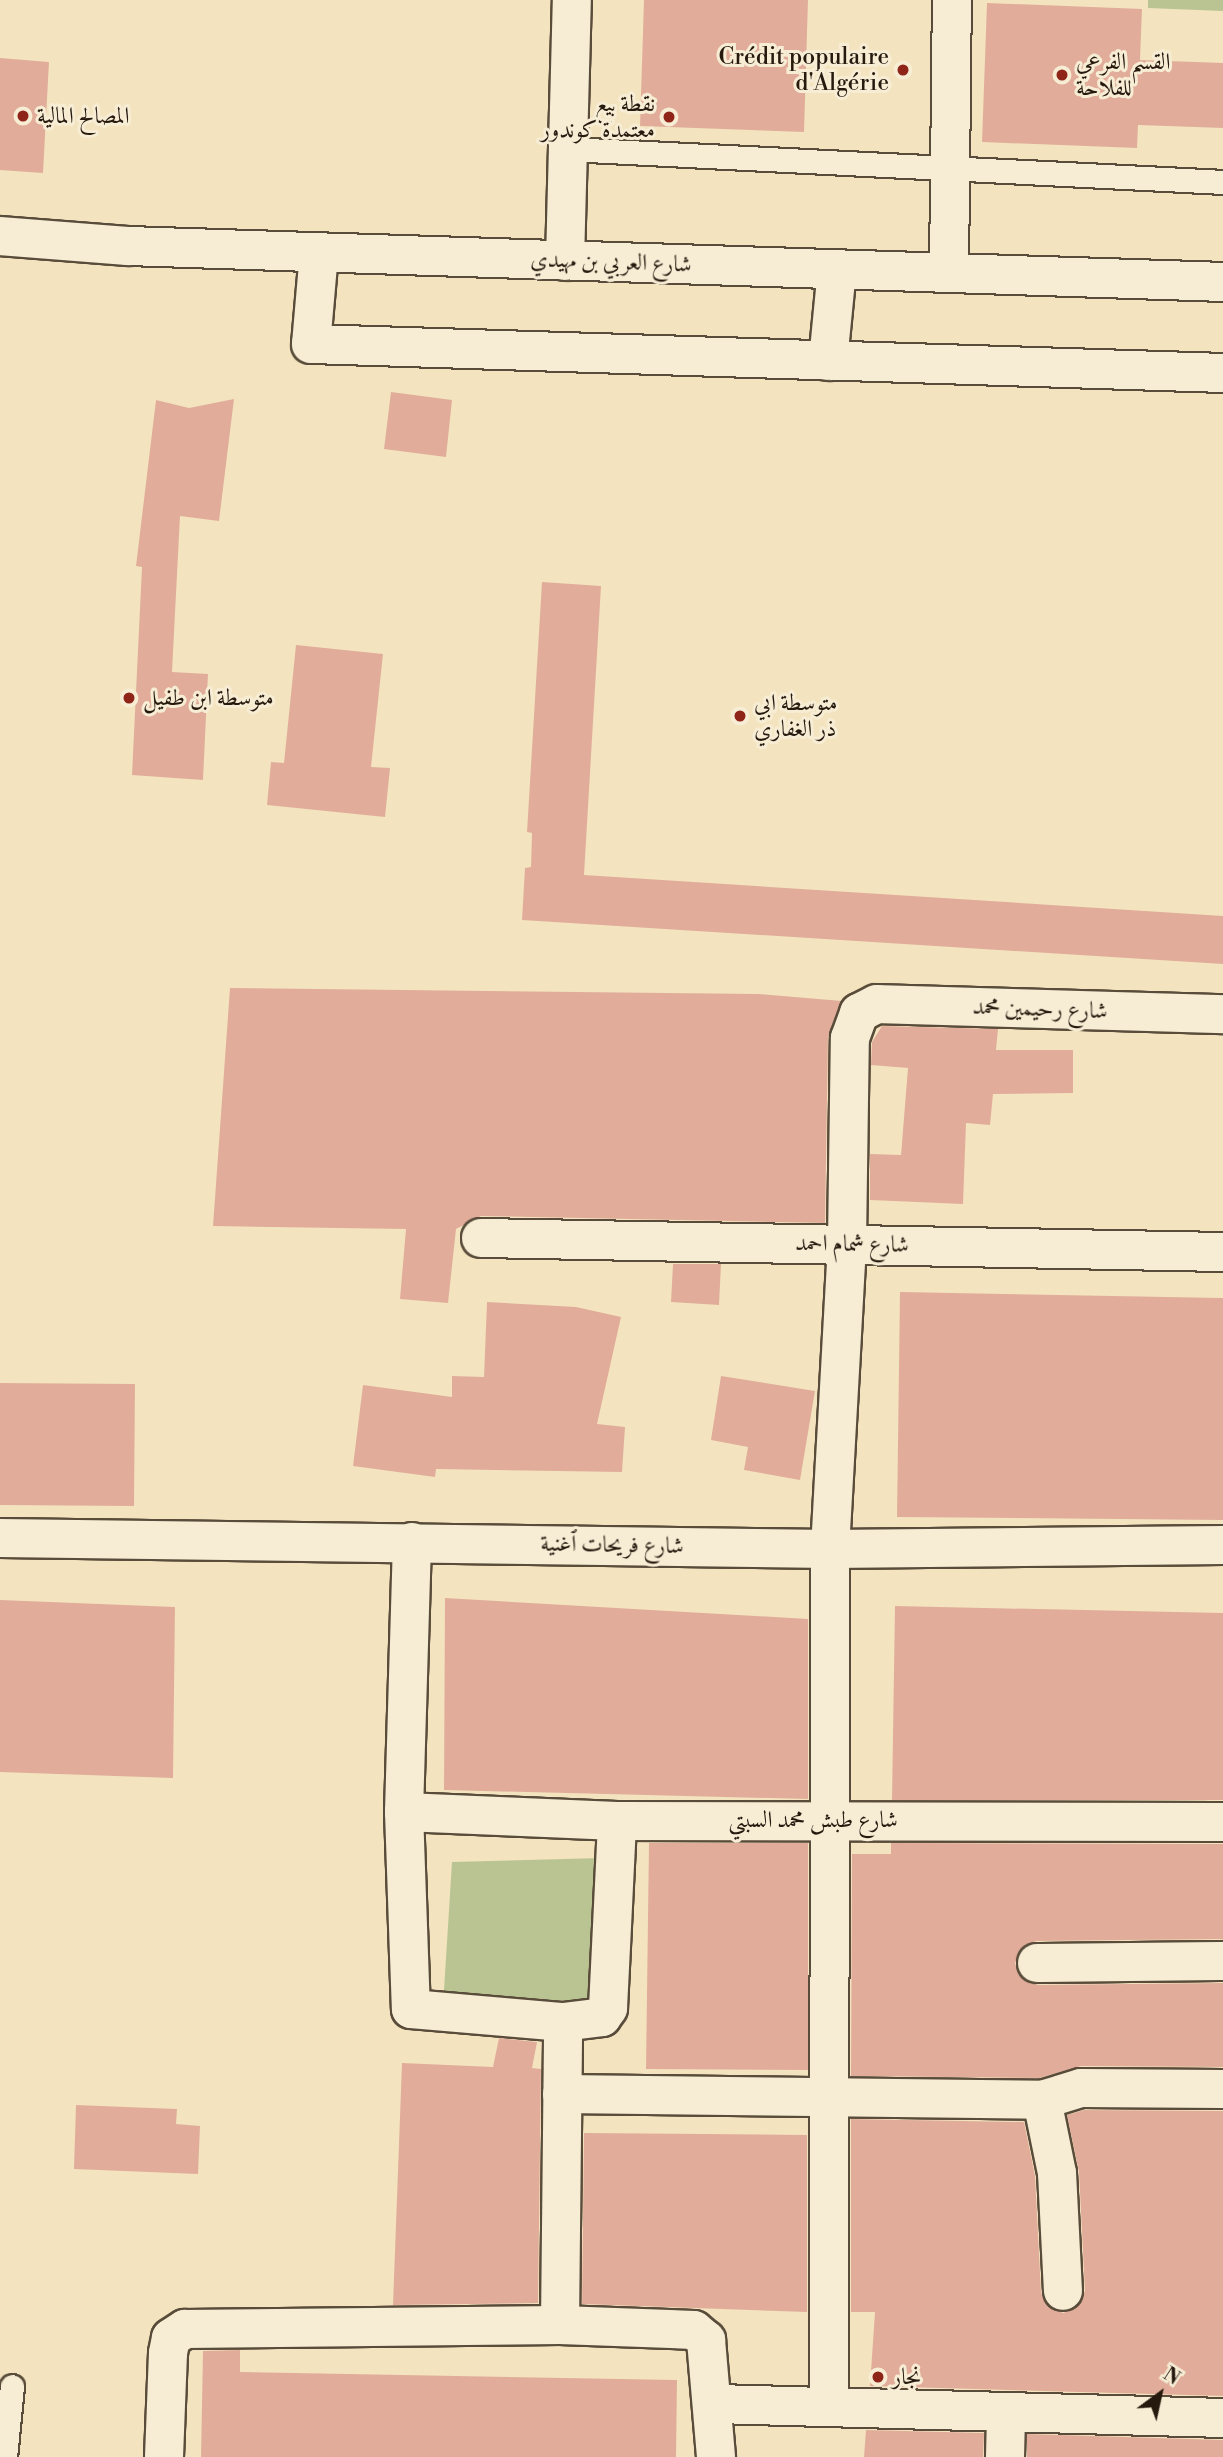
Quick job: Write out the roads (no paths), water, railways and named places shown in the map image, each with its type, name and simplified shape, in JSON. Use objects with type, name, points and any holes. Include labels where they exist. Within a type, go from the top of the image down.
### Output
[{"type":"street","points":[[565,261],[572,0]]},
{"type":"street","points":[[949,273],[952,0]]},
{"type":"street","name":"شارع العربي بن مهيدي","points":[[0,236],[319,253],[1223,282]]},
{"type":"street","points":[[319,253],[311,344],[1223,373]]},
{"type":"street","points":[[828,361],[837,270]]},
{"type":"street","name":"شارع رحيمين محمد","points":[[847,1243],[850,1038],[859,1013],[877,1004],[1223,1014]]},
{"type":"street","name":"شارع شمام احمد","points":[[481,1238],[1223,1252]]},
{"type":"street","points":[[829,2404],[832,2101],[830,1549],[847,1243]]},
{"type":"street","name":"شارع فريحات ٱغنية","points":[[0,1538],[830,1549],[1223,1545]]},
{"type":"street","points":[[412,1542],[404,1812],[411,2009],[563,2022],[602,2017],[608,2008],[617,1821]]},
{"type":"street","name":"شارع طبش محمد السبتي","points":[[404,1812],[617,1821],[832,1819],[1223,1822]]},
{"type":"street","points":[[1037,1963],[1223,1961]]},
{"type":"street","points":[[560,2325],[563,2022]]},
{"type":"street","points":[[562,2094],[832,2101],[1042,2100],[1080,2088],[1223,2089]]},
{"type":"street","points":[[1042,2100],[1057,2173],[1063,2291]]},
{"type":"street","points":[[164,2457],[168,2353],[171,2338],[186,2329],[560,2325],[694,2330],[706,2340],[716,2404],[716,2457]]},
{"type":"street","points":[[716,2404],[829,2404],[1006,2415],[1223,2418]]},
{"type":"street","points":[[1005,2457],[1006,2415]]},
{"type":"lane","points":[[568,149],[950,171],[1223,182]]},
{"type":"lane","points":[[5,2457],[12,2386]]},
{"type":"place","name":"Crédit populaire d'Algérie","points":[[903,70]]},
{"type":"place","name":"القسم الفرعي للفلاحة","points":[[1062,75]]},
{"type":"place","name":"المصالح المالية","points":[[23,116]]},
{"type":"place","name":"نقطة بيع معتمدة كوندور","points":[[669,117]]},
{"type":"place","name":"متوسطة ابن طفيل","points":[[129,698]]},
{"type":"place","name":"متوسطة ابي ذر الغفاري","points":[[740,716]]},
{"type":"place","name":"نجار","points":[[878,2377]]}]
